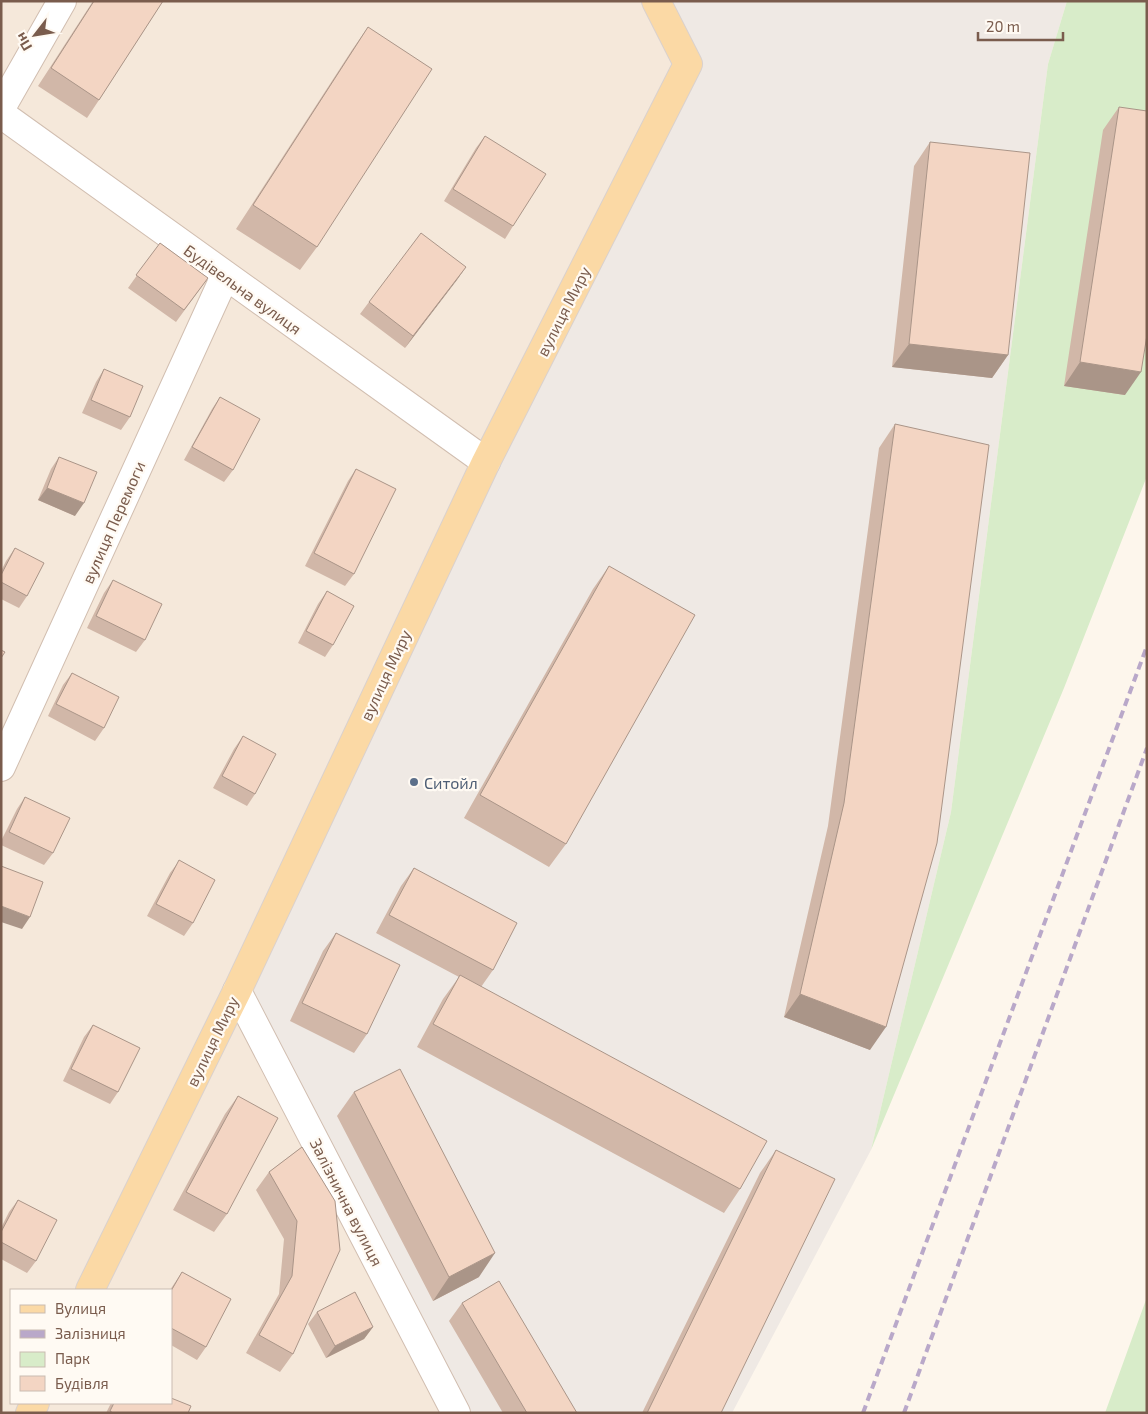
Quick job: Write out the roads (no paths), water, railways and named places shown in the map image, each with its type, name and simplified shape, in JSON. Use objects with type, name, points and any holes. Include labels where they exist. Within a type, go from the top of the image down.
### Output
[{"type":"main road","name":"вулиця Миру","points":[[90,1289],[237,991],[486,462],[688,64],[656,1]]},
{"type":"street","points":[[1,108],[62,1]]},
{"type":"street","name":"Будівельна вулиця","points":[[1,114],[486,462]]},
{"type":"street","name":"вулиця Перемоги","points":[[1,767],[225,276]]},
{"type":"street","name":"Залізнична вулиця","points":[[237,991],[456,1413]]},
{"type":"railway","points":[[863,1413],[1147,646]]},
{"type":"railway","points":[[904,1413],[1147,748]]},
{"type":"place","name":"Ситойл","points":[[414,782]]}]
